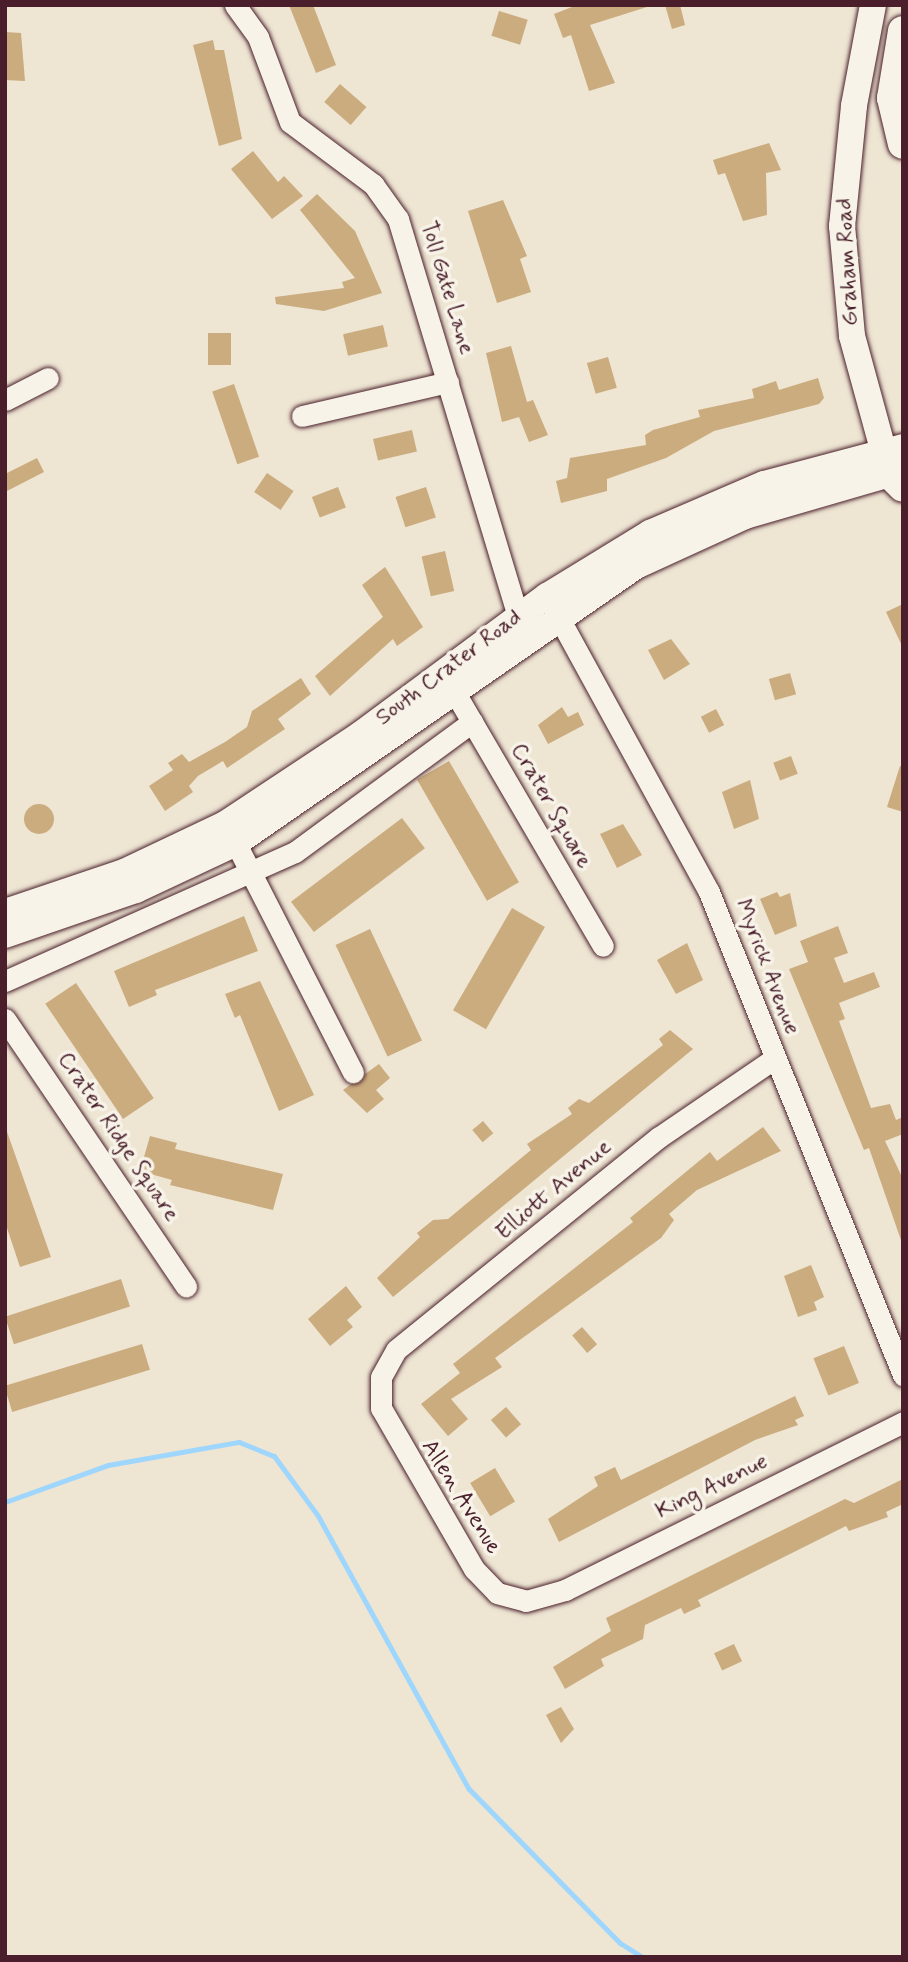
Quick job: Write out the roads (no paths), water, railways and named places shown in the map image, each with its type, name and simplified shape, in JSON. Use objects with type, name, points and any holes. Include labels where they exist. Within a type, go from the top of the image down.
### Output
[{"type":"highway","points":[[903,31],[892,98],[903,144]]},
{"type":"main road","name":"Graham Road","points":[[873,5],[854,106],[842,226],[852,336],[896,466]]},
{"type":"main road","name":"South Crater Road","points":[[5,912],[231,833],[361,734],[552,606],[684,541],[788,500],[896,466]]},
{"type":"main road","name":"South Crater Road","points":[[5,935],[136,890],[454,691],[521,628]]},
{"type":"street","name":"Toll Gate Lane","points":[[235,5],[258,37],[290,122],[373,184],[398,219],[521,628]]},
{"type":"street","points":[[5,400],[48,378]]},
{"type":"street","points":[[302,416],[448,382]]},
{"type":"street","name":"Myrick Avenue","points":[[552,606],[695,861],[903,1375]]},
{"type":"street","name":"Crater Square","points":[[454,691],[603,946]]},
{"type":"street","points":[[5,981],[253,874],[345,818],[472,722]]},
{"type":"street","points":[[231,833],[353,1072]]},
{"type":"street","name":"Crater Ridge Square","points":[[5,1019],[186,1286]]},
{"type":"street","name":"Elliott Avenue","points":[[381,1377],[396,1350],[659,1137],[775,1058]]},
{"type":"street","name":"Allen Avenue","points":[[381,1377],[381,1408],[391,1432],[474,1569],[508,1598],[545,1598]]},
{"type":"street","name":"King Avenue","points":[[545,1598],[903,1422]]},
{"type":"waterway","points":[[5,1502],[108,1465],[239,1442],[274,1456],[318,1516],[469,1789],[620,1943],[642,1957]]}]
